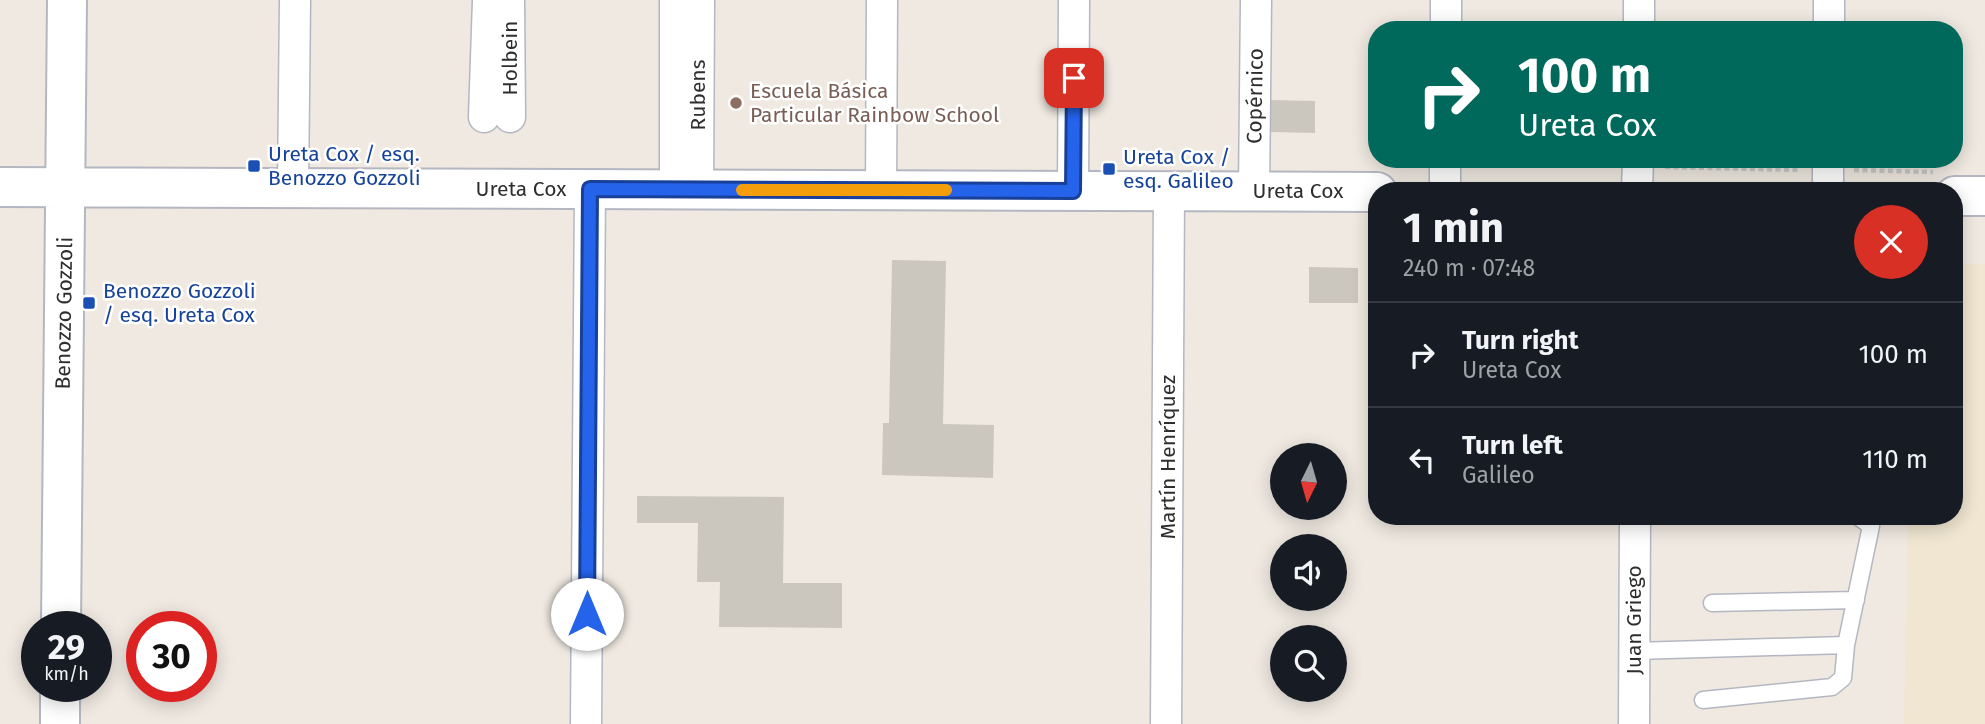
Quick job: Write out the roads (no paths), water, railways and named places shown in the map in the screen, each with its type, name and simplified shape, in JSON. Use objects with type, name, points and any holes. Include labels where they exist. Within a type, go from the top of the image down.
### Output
[{"type":"street","name":"Benozzo Gozzoli","points":[[61,611],[67,0]]},
{"type":"street","points":[[293,188],[295,0]]},
{"type":"street","name":"Holbein","points":[[488,0],[497,117],[509,0]]},
{"type":"street","name":"Rubens","points":[[676,0],[686,190]]},
{"type":"street","name":"Rubens","points":[[686,190],[699,0]]},
{"type":"street","points":[[881,190],[882,0]]},
{"type":"street","points":[[1073,191],[1074,0]]},
{"type":"street","name":"Copérnico","points":[[1254,191],[1256,0]]},
{"type":"street","points":[[1427,21],[1428,0]]},
{"type":"street","points":[[1446,0],[1446,21]]},
{"type":"street","points":[[1639,0],[1639,21]]},
{"type":"street","points":[[1812,21],[1813,0]]},
{"type":"street","points":[[1829,0],[1829,21]]},
{"type":"street","name":"Ureta Cox","points":[[0,187],[1368,192]]},
{"type":"street","points":[[586,724],[590,189]]},
{"type":"street","name":"Martín Henríquez","points":[[1166,724],[1169,191]]},
{"type":"street","points":[[1963,196],[1985,197]]},
{"type":"street","name":"Juan Griego","points":[[1634,724],[1635,525]]},
{"type":"street","points":[[60,702],[60,724]]},
{"type":"lane","points":[[1703,699],[1832,687],[1843,678],[1846,645],[1870,525]]},
{"type":"lane","points":[[1712,603],[1856,600]]},
{"type":"lane","points":[[1634,651],[1846,645]]},
{"type":"place","name":"Escuela Básica Particular Rainbow School","points":[[736,103]]},
{"type":"place","name":"Ureta Cox / esq. Benozzo Gozzoli","points":[[254,166]]},
{"type":"place","name":"Ureta Cox / esq. Galileo","points":[[1109,169]]},
{"type":"place","name":"Benozzo Gozzoli / esq. Ureta Cox","points":[[89,303]]}]
